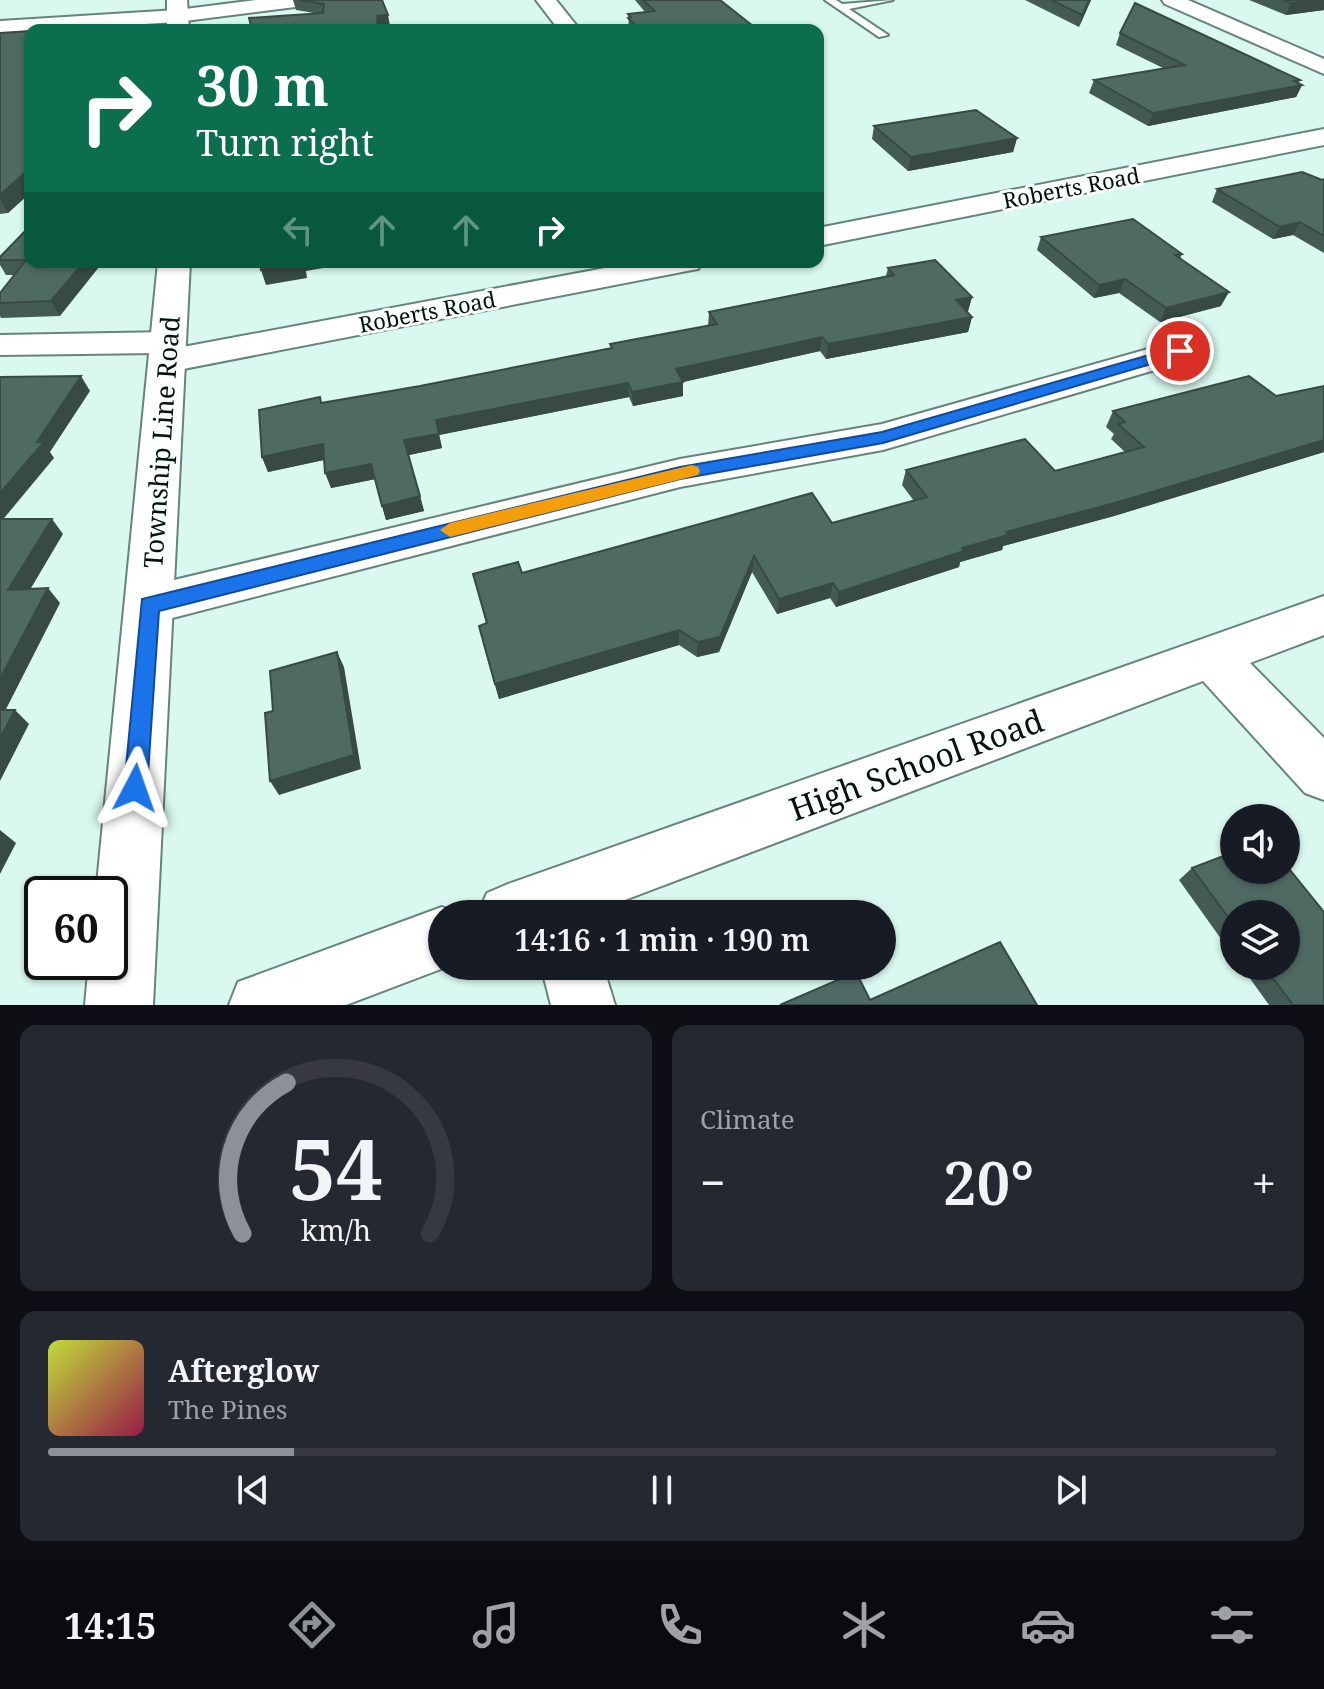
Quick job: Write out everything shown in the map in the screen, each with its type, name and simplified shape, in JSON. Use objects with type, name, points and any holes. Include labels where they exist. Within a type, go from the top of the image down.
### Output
[{"type":"main road","name":"Township Line Road","points":[[119,1005],[174,268]]},
{"type":"street","points":[[44,24],[177,15],[303,0]]},
{"type":"street","points":[[546,0],[565,24]]},
{"type":"street","points":[[1172,0],[1324,67]]},
{"type":"street","points":[[0,27],[24,25]]},
{"type":"street","name":"Roberts Road","points":[[824,236],[1324,137]]},
{"type":"street","name":"Roberts Road","points":[[0,345],[168,352],[652,268]]},
{"type":"street","points":[[149,605],[680,473],[883,437],[1180,351]]},
{"type":"street","name":"High School Road","points":[[561,900],[1324,615]]},
{"type":"street","points":[[1211,656],[1324,775]]},
{"type":"street","points":[[261,1005],[428,943]]},
{"type":"street","points":[[576,980],[583,1005]]},
{"type":"lane","points":[[830,0],[883,35]]},
{"type":"lane","points":[[841,7],[888,0]]},
{"type":"building","points":[[299,0],[382,0],[388,15],[377,16],[378,24],[250,24],[249,18],[323,13],[324,4]]},
{"type":"building","points":[[643,0],[720,0],[750,24],[634,24],[628,18],[631,17],[628,14],[655,11]]},
{"type":"building","points":[[1051,0],[1089,0],[1082,15]]},
{"type":"building","points":[[1283,0],[1315,0],[1291,3]]},
{"type":"building","points":[[1135,3],[1300,80],[1294,81],[1302,85],[1153,113],[1094,80],[1185,65],[1120,33]]},
{"type":"building","points":[[24,31],[24,173],[0,195],[0,33]]},
{"type":"building","points":[[976,110],[1017,138],[911,157],[874,126]]},
{"type":"building","points":[[1302,172],[1324,179],[1324,236],[1300,222],[1280,227],[1217,189]]},
{"type":"building","points":[[1133,219],[1182,254],[1175,255],[1229,292],[1166,308],[1125,279],[1099,285],[1041,237]]},
{"type":"building","points":[[24,232],[24,260],[0,260]]},
{"type":"building","points":[[935,260],[972,297],[956,300],[972,317],[828,344],[822,337],[676,369],[683,382],[632,392],[628,383],[436,420],[439,434],[404,440],[420,496],[382,506],[371,464],[325,473],[323,444],[262,457],[259,410],[320,397],[321,403],[420,386],[612,348],[610,344],[717,324],[709,312],[894,275],[888,268]]},
{"type":"building","points":[[24,263],[24,268],[79,268],[51,301],[0,303],[0,293]]},
{"type":"building","points":[[81,376],[37,442],[44,442],[0,493],[0,377]]},
{"type":"building","points":[[1249,376],[1276,396],[1324,386],[1324,440],[1122,501],[1006,532],[1008,535],[962,548],[964,551],[839,592],[833,583],[779,599],[754,556],[720,637],[698,642],[679,630],[495,684],[479,626],[487,623],[473,574],[518,562],[522,573],[812,493],[832,523],[927,497],[906,470],[1025,439],[1055,471],[1144,447],[1118,424],[1125,422],[1113,411]]},
{"type":"building","points":[[0,519],[52,519],[8,590],[48,588],[0,679]]},
{"type":"building","points":[[337,652],[354,755],[270,781],[265,713],[273,711],[270,671]]},
{"type":"building","points":[[0,710],[15,710],[0,738]]},
{"type":"building","points":[[1220,857],[1220,884],[1300,882],[1324,912],[1324,1005],[1293,1005],[1274,980],[1300,980],[1300,900],[1220,900],[1220,906],[1192,868]]},
{"type":"building","points":[[1000,942],[1037,1005],[780,1005],[838,980],[860,980],[870,1000]]},
{"type":"slow traffic","points":[[450,530],[692,471]]},
{"type":"route","points":[[135,788],[149,605],[680,473],[883,437],[1180,351]]}]
